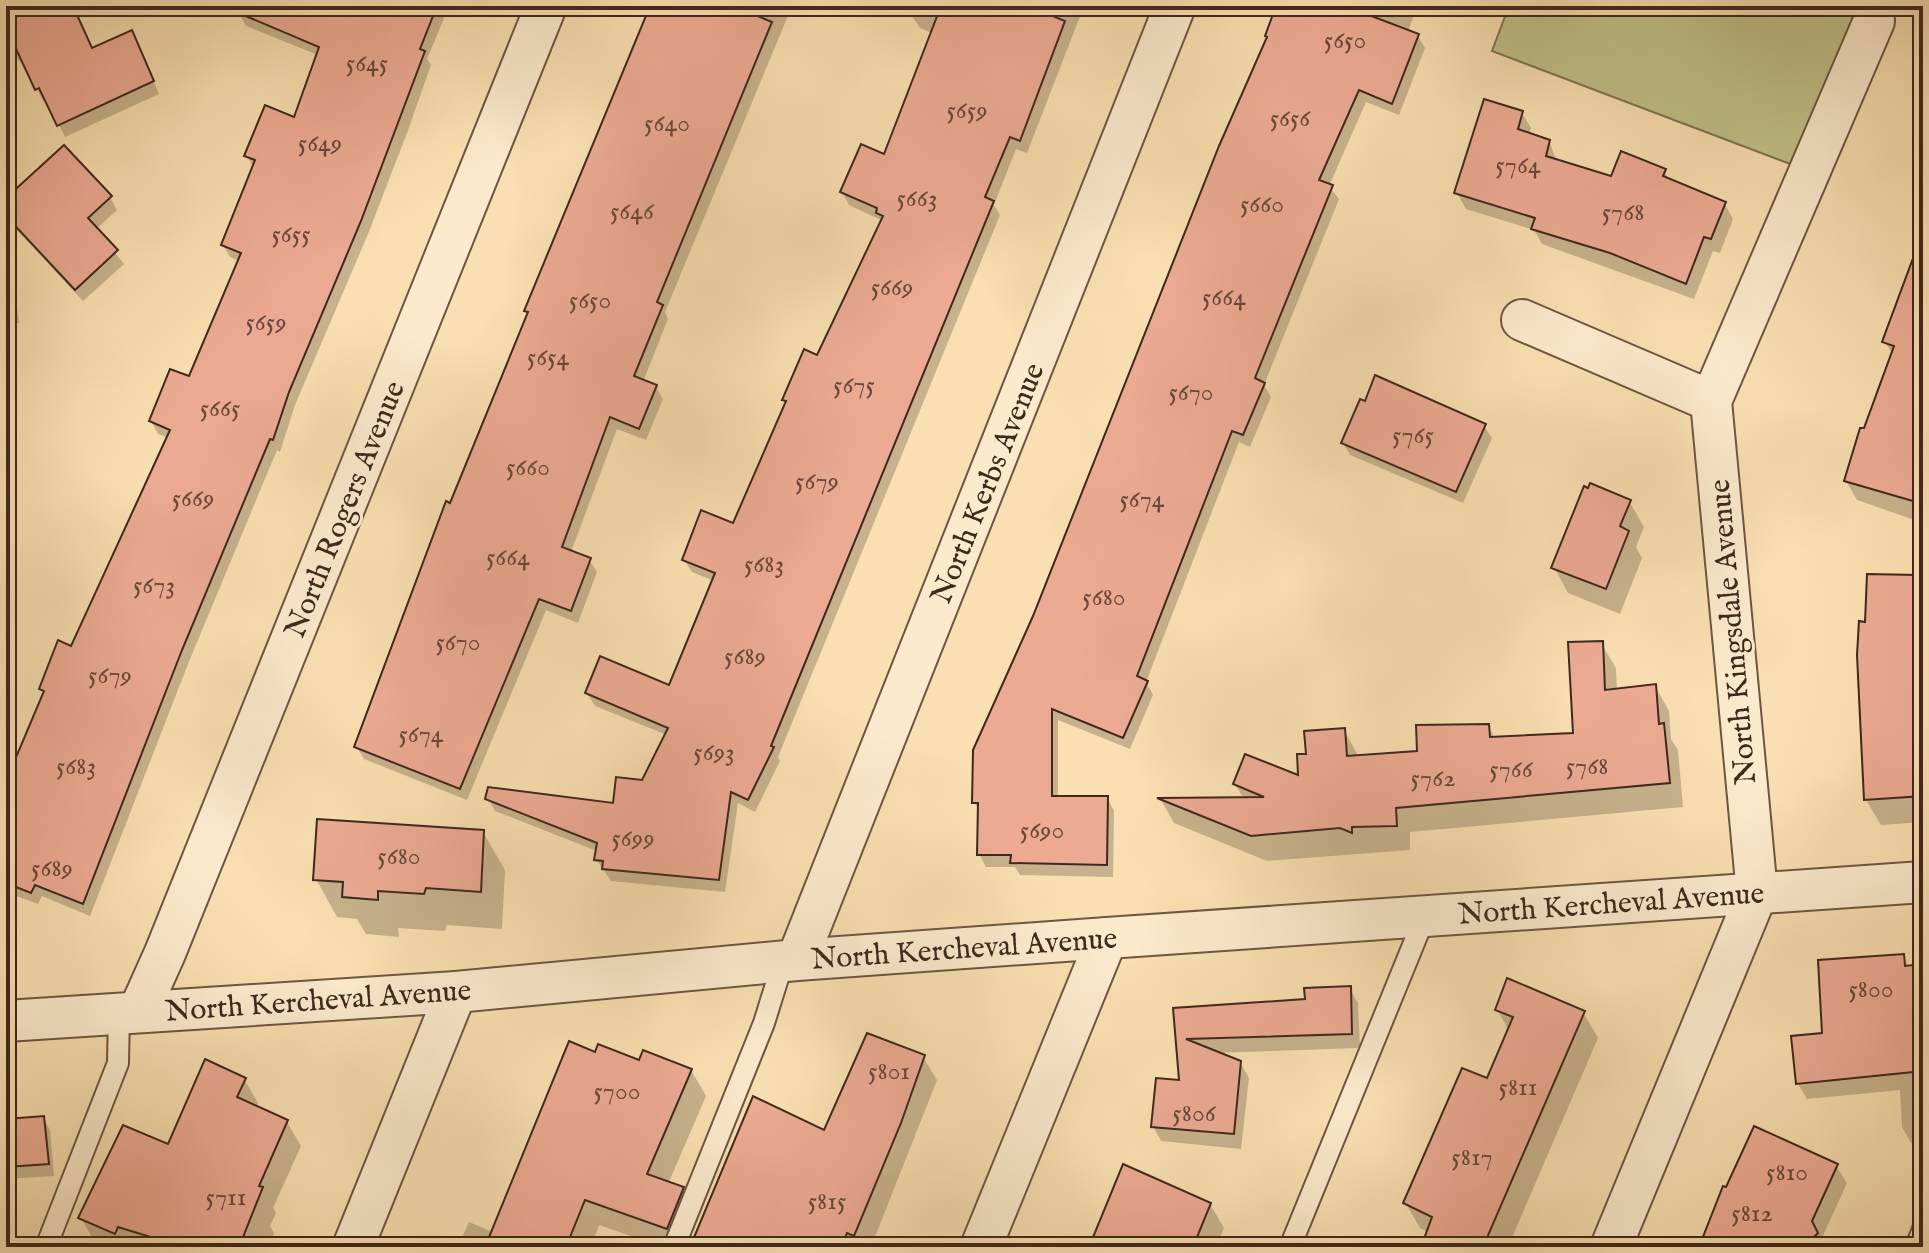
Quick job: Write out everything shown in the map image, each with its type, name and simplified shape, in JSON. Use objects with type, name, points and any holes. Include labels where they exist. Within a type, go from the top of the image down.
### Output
[{"type":"street","name":"North Rogers Avenue","points":[[129,1012],[165,953],[546,6]]},
{"type":"street","name":"North Kerbs Avenue","points":[[790,961],[1175,6]]},
{"type":"street","name":"North Kingsdale Avenue","points":[[1611,1247],[1757,893],[1711,401],[1874,21]]},
{"type":"street","points":[[1522,320],[1711,401]]},
{"type":"street","name":"North Kercheval Avenue","points":[[6,1021],[456,992],[790,961],[1923,882]]},
{"type":"street","points":[[981,1247],[1107,938]]},
{"type":"street","points":[[353,1247],[456,992]]},
{"type":"lane","points":[[1290,1247],[1425,916]]},
{"type":"lane","points":[[674,1247],[790,961]]},
{"type":"lane","points":[[46,1247],[118,1063],[129,1012]]},
{"type":"lane","points":[[1916,1247],[1923,1229]]},
{"type":"green space","points":[[1509,6],[1860,6],[1793,165],[1492,51]]},
{"type":"building","points":[[6,6],[73,6],[92,48],[132,30],[154,81],[57,126],[39,88],[35,90],[6,27]]},
{"type":"building","points":[[222,6],[437,6],[420,49],[425,51],[361,221],[289,392],[273,440],[270,439],[182,650],[83,904],[35,885],[31,893],[6,883],[6,781],[44,691],[39,689],[58,640],[71,646],[170,430],[149,421],[170,369],[189,376],[241,253],[221,245],[255,160],[244,156],[265,105],[294,117],[319,47]]},
{"type":"building","points":[[650,6],[733,6],[772,22],[657,302],[663,305],[634,376],[657,385],[639,429],[610,417],[562,547],[591,558],[571,611],[539,599],[460,789],[354,747],[446,501],[450,503],[528,312],[524,311]]},
{"type":"building","points":[[941,6],[1028,6],[1065,21],[1020,141],[1010,137],[985,197],[994,201],[771,746],[774,747],[748,800],[731,792],[719,880],[602,869],[603,861],[594,860],[597,843],[485,799],[488,787],[613,803],[616,777],[642,780],[668,728],[585,693],[600,656],[669,685],[715,573],[682,560],[701,510],[733,523],[786,401],[782,400],[804,349],[817,355],[883,216],[876,213],[877,208],[840,192],[861,144],[884,154]]},
{"type":"building","points":[[1276,6],[1345,6],[1419,34],[1392,104],[1359,90],[1319,180],[1333,185],[1255,378],[1265,383],[1243,435],[1232,431],[1137,676],[1148,681],[1123,738],[1052,709],[1052,796],[1108,796],[1107,865],[1010,863],[1011,855],[977,855],[978,803],[972,803],[973,750],[1033,616],[1219,146],[1267,37]]},
{"type":"building","points":[[1484,99],[1523,111],[1518,129],[1550,140],[1546,156],[1611,176],[1621,151],[1666,169],[1663,176],[1726,202],[1711,239],[1704,237],[1686,284],[1610,253],[1531,229],[1535,218],[1454,193]]},
{"type":"building","points":[[64,145],[112,196],[88,218],[118,250],[75,290],[6,216],[6,198]]},
{"type":"building","points":[[1919,242],[1923,243],[1923,504],[1844,481],[1860,428],[1864,428],[1894,346],[1882,342]]},
{"type":"building","points":[[1375,375],[1486,424],[1456,492],[1341,443],[1360,399],[1365,401]]},
{"type":"building","points":[[1590,483],[1631,500],[1620,526],[1629,531],[1606,589],[1551,568],[1584,486],[1588,488]]},
{"type":"building","points":[[1867,574],[1917,575],[1917,603],[1923,603],[1923,796],[1864,800],[1857,655],[1859,621],[1865,622]]},
{"type":"building","points":[[1603,641],[1605,690],[1656,684],[1659,724],[1664,723],[1670,783],[1396,808],[1397,826],[1352,827],[1352,833],[1340,828],[1251,836],[1157,798],[1264,797],[1233,784],[1245,754],[1298,775],[1297,754],[1306,754],[1304,731],[1345,728],[1347,756],[1417,751],[1416,725],[1489,724],[1490,737],[1573,733],[1568,642]]},
{"type":"building","points":[[317,819],[484,830],[481,892],[426,888],[424,894],[378,891],[378,900],[342,897],[343,882],[313,880]]},
{"type":"building","points":[[1904,954],[1905,966],[1923,964],[1923,1071],[1796,1084],[1791,1036],[1822,1033],[1818,960]]},
{"type":"building","points":[[1507,978],[1585,1011],[1483,1247],[1421,1247],[1432,1217],[1403,1203],[1462,1068],[1487,1078],[1513,1017],[1495,1010]]},
{"type":"building","points":[[1351,986],[1352,1034],[1186,1039],[1241,1061],[1234,1134],[1151,1127],[1156,1078],[1179,1080],[1173,1008],[1305,999],[1304,988]]},
{"type":"building","points":[[867,1033],[925,1055],[901,1123],[854,1236],[847,1233],[841,1247],[690,1247],[753,1096],[824,1130]]},
{"type":"building","points":[[569,1041],[595,1052],[598,1044],[639,1060],[643,1050],[692,1069],[647,1174],[684,1187],[667,1229],[585,1200],[566,1247],[485,1247]]},
{"type":"building","points":[[205,1059],[246,1078],[237,1097],[288,1120],[259,1186],[263,1187],[239,1247],[183,1247],[118,1227],[115,1234],[78,1218],[123,1125],[168,1144]]},
{"type":"building","points":[[44,1116],[49,1164],[6,1167],[6,1119]]},
{"type":"building","points":[[1754,1126],[1838,1164],[1812,1221],[1818,1233],[1804,1247],[1699,1247],[1723,1186],[1726,1187]]},
{"type":"building","points":[[1123,1164],[1211,1203],[1193,1247],[1089,1247]]}]
